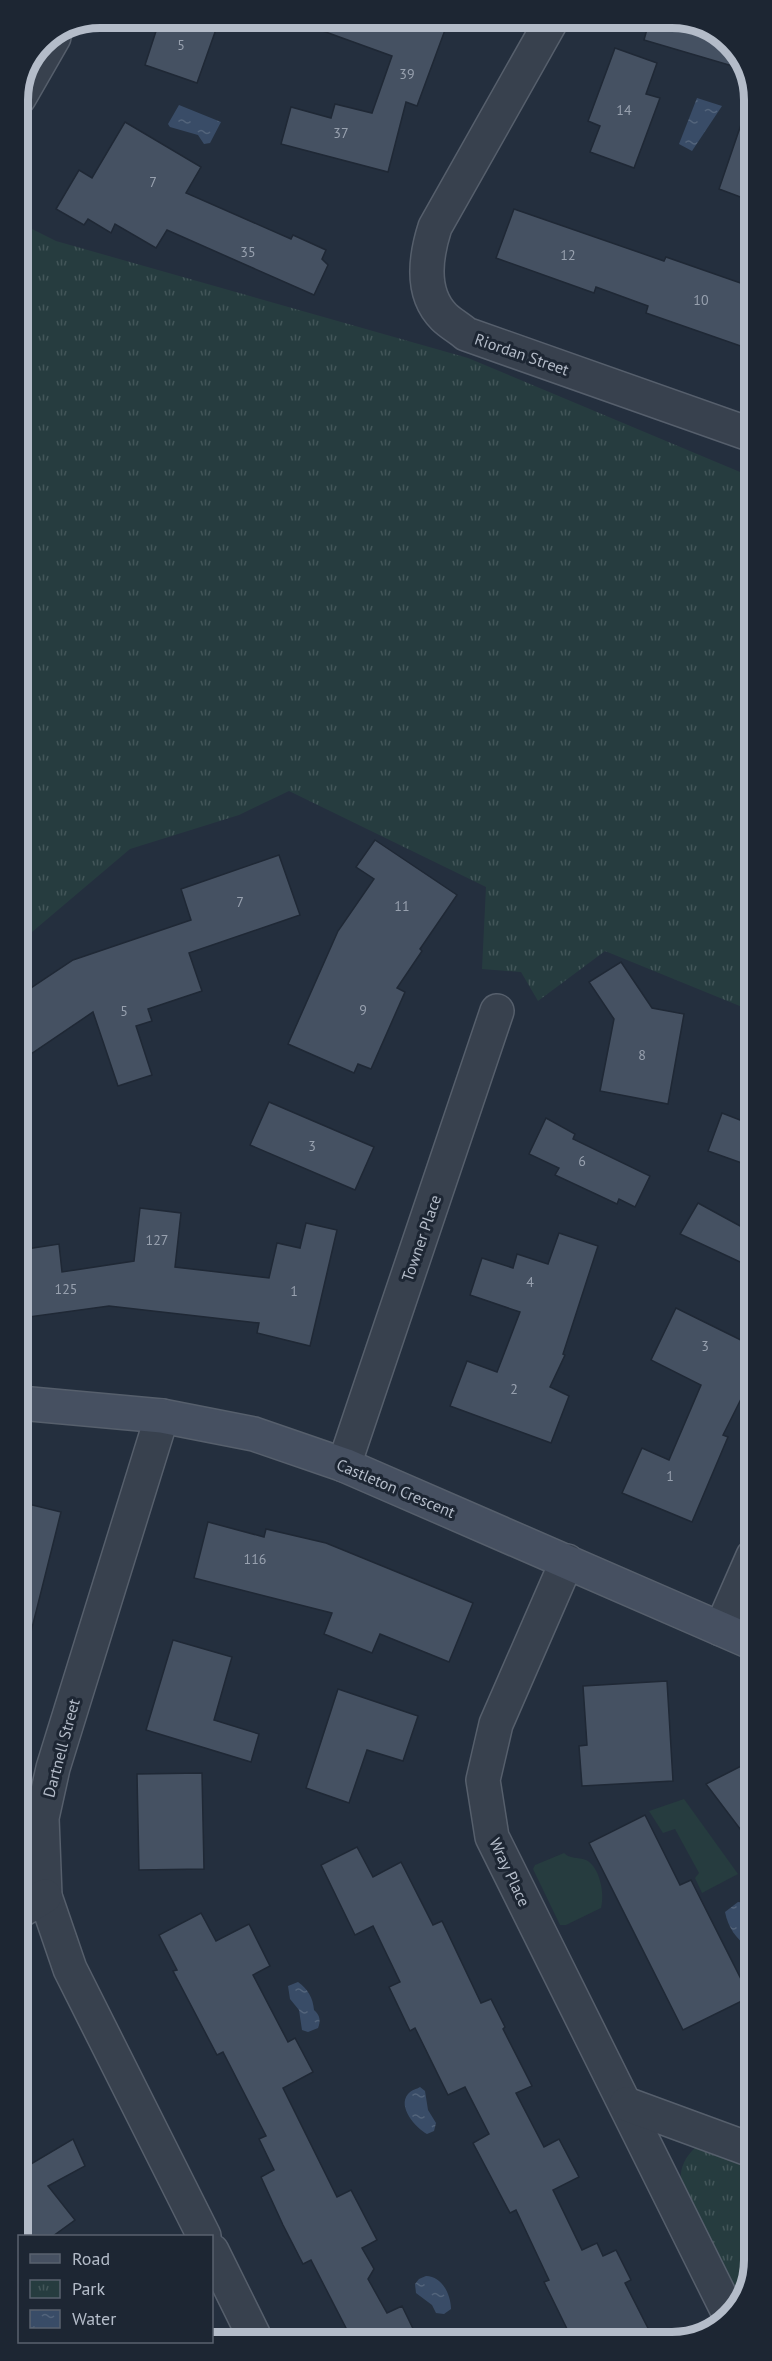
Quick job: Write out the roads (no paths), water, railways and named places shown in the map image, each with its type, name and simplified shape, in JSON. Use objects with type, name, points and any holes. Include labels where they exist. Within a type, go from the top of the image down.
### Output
[{"type":"street","name":"Riordan Street","points":[[547,29],[435,227],[428,249],[426,272],[431,296],[442,315],[466,334],[744,432]]},
{"type":"street","name":"Towner Place","points":[[344,1465],[497,1011]]},
{"type":"street","name":"Castleton Crescent","points":[[28,1403],[162,1416],[254,1434],[344,1465],[744,1639]]},
{"type":"street","name":"Dartnell Street","points":[[162,1416],[53,1768],[42,1818],[33,1904],[70,1969],[203,2235]]},
{"type":"street","name":"Wray Place","points":[[567,1561],[496,1724],[483,1780],[492,1837],[726,2308]]},
{"type":"street","points":[[721,1629],[744,1577]]},
{"type":"street","points":[[626,2104],[744,2147]]},
{"type":"street","points":[[213,2253],[252,2332]]},
{"type":"water","points":[[697,98],[722,106],[692,151],[679,144]]},
{"type":"water","points":[[179,105],[221,122],[210,143],[204,144],[198,135],[170,127],[168,124]]},
{"type":"water","points":[[738,1902],[744,1903],[744,1944],[733,1932],[725,1912]]},
{"type":"water","points":[[298,1982],[309,1994],[319,2018],[318,2028],[308,2032],[302,2030],[299,2010],[290,1999],[288,1986]]},
{"type":"water","points":[[420,2087],[425,2091],[428,2110],[436,2123],[434,2131],[427,2134],[409,2117],[405,2105],[408,2094]]},
{"type":"water","points":[[426,2276],[437,2279],[447,2292],[451,2309],[444,2314],[436,2313],[432,2305],[416,2293],[415,2284]]}]
